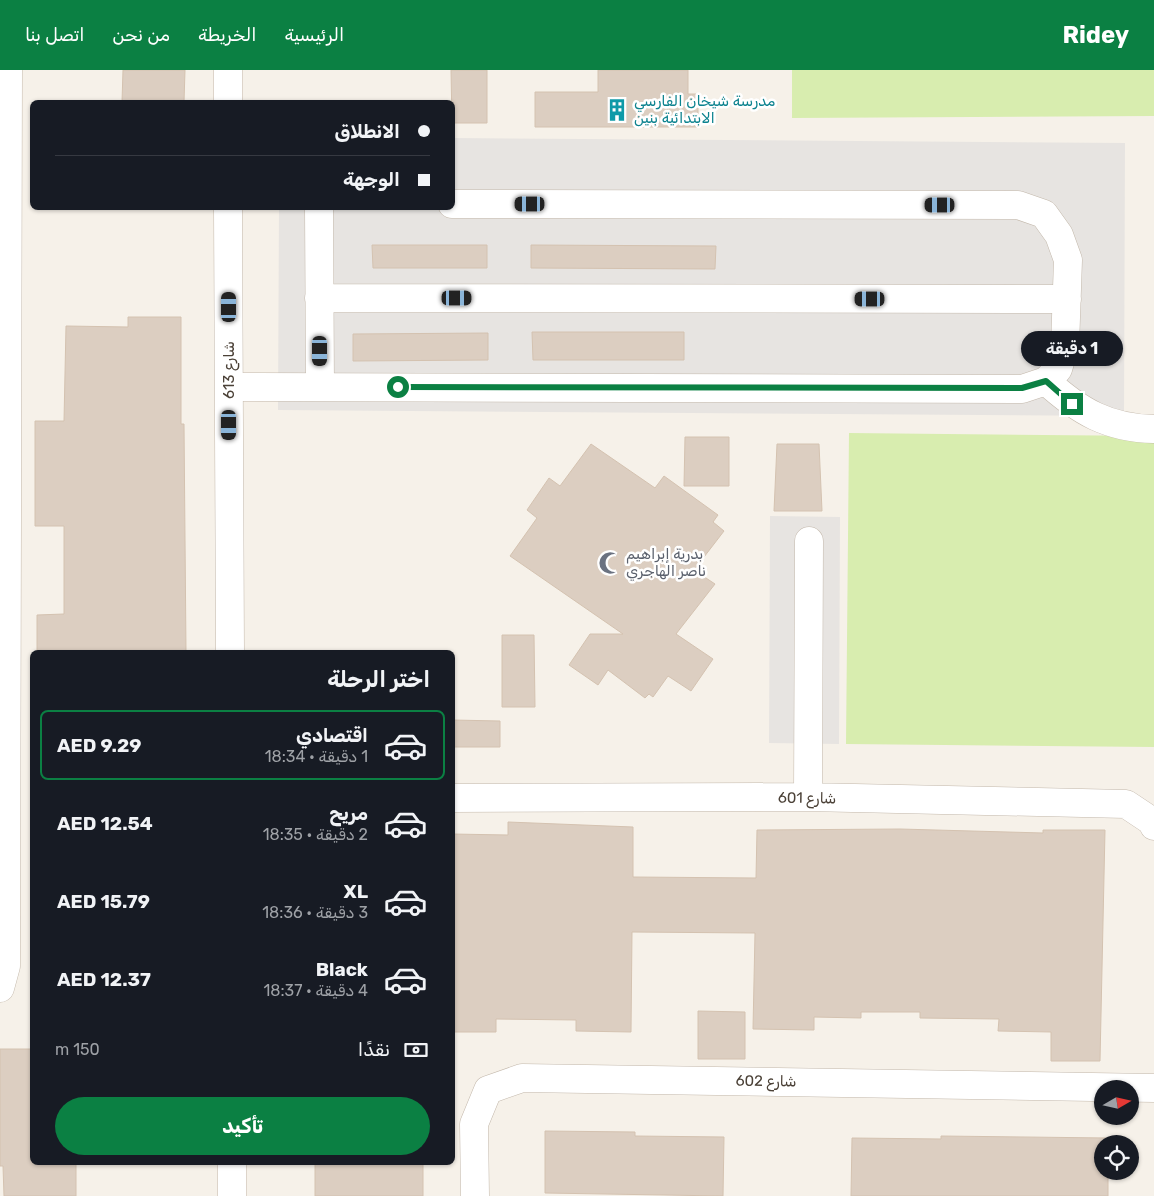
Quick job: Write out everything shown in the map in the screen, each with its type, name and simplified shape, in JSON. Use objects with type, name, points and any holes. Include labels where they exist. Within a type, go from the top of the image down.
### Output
[{"type":"street","points":[[0,988],[6,966],[8,70]]},
{"type":"street","points":[[228,70],[228,100]]},
{"type":"street","points":[[229,387],[1022,388],[1046,381],[1058,369],[1065,346],[1068,260],[1059,235],[1044,214],[1018,205],[455,204]]},
{"type":"street","name":"شارع 613","points":[[228,210],[230,650]]},
{"type":"street","points":[[318,210],[320,387]]},
{"type":"street","points":[[319,298],[1066,299]]},
{"type":"street","points":[[1046,381],[1072,404],[1101,420],[1134,429],[1154,429]]},
{"type":"street","points":[[808,798],[809,541]]},
{"type":"street","name":"شارع 601","points":[[455,798],[808,798],[1126,804],[1153,822],[1154,826]]},
{"type":"street","name":"شارع 602","points":[[475,1196],[474,1124],[488,1090],[522,1078],[1154,1088]]},
{"type":"street","points":[[232,1165],[232,1196]]},
{"type":"green space","points":[[792,70],[1154,70],[1154,116],[792,118]]},
{"type":"green space","points":[[849,433],[1154,436],[1154,747],[846,744]]},
{"type":"shaded area","points":[[455,138],[1125,143],[1124,416],[278,410],[279,210],[455,210]]},
{"type":"shaded area","points":[[770,516],[840,517],[839,744],[769,743]]},
{"type":"building","points":[[123,70],[185,70],[184,100],[122,100]]},
{"type":"building","points":[[451,70],[487,70],[487,123],[455,123],[455,100],[452,100]]},
{"type":"building","name":"مدرسة شيخان الفارسي الابتدائية بنين","points":[[598,70],[688,70],[688,94],[698,94],[698,127],[535,127],[535,92],[598,92]]},
{"type":"building","points":[[372,245],[487,245],[487,268],[373,268]]},
{"type":"building","points":[[531,245],[716,246],[715,269],[531,268]]},
{"type":"building","points":[[128,317],[181,317],[181,424],[184,424],[186,650],[37,650],[37,615],[64,614],[64,526],[35,526],[35,421],[64,421],[66,326],[128,327]]},
{"type":"building","points":[[532,332],[684,332],[684,360],[533,360]]},
{"type":"building","points":[[488,333],[488,360],[353,361],[353,334]]},
{"type":"building","points":[[685,437],[729,437],[729,486],[684,486]]},
{"type":"building","name":"بدرية إبراهيم ناصر الهاجري","points":[[591,444],[655,488],[664,476],[718,515],[713,522],[724,531],[694,570],[715,584],[676,634],[713,659],[691,691],[668,676],[653,697],[649,694],[645,698],[608,670],[598,685],[569,665],[590,634],[623,634],[510,556],[537,518],[527,510],[549,478],[560,486]]},
{"type":"building","points":[[777,444],[819,444],[822,511],[774,511]]},
{"type":"building","points":[[502,635],[534,635],[535,707],[502,707]]},
{"type":"building","points":[[455,720],[500,721],[500,747],[455,747]]},
{"type":"building","points":[[508,822],[633,827],[633,877],[756,878],[757,830],[900,829],[1043,833],[1043,830],[1105,830],[1100,1061],[1051,1061],[1051,1032],[998,1031],[999,1019],[920,1018],[920,1012],[861,1012],[861,1018],[814,1017],[814,1030],[753,1029],[755,933],[632,932],[631,1032],[576,1031],[576,1020],[496,1019],[496,1032],[455,1032],[455,834],[508,835]]},
{"type":"building","points":[[698,1011],[745,1012],[745,1059],[698,1059]]},
{"type":"building","points":[[0,1049],[30,1049],[30,1165],[76,1165],[76,1196],[4,1196],[3,1166],[0,1166]]},
{"type":"building","points":[[545,1131],[635,1132],[635,1136],[724,1137],[723,1196],[545,1193]]},
{"type":"building","points":[[941,1136],[1094,1138],[1094,1180],[1108,1180],[1108,1196],[851,1196],[852,1138],[941,1139]]},
{"type":"building","points":[[315,1165],[423,1165],[423,1196],[315,1196]]},
{"type":"place","name":"مدرسة شيخان الفارسي الابتدائية بنين","points":[[617,110]]},
{"type":"place","name":"بدرية إبراهيم ناصر الهاجري","points":[[610,563]]},
{"type":"route","points":[[398,387],[1022,388],[1046,381],[1072,404]]}]
